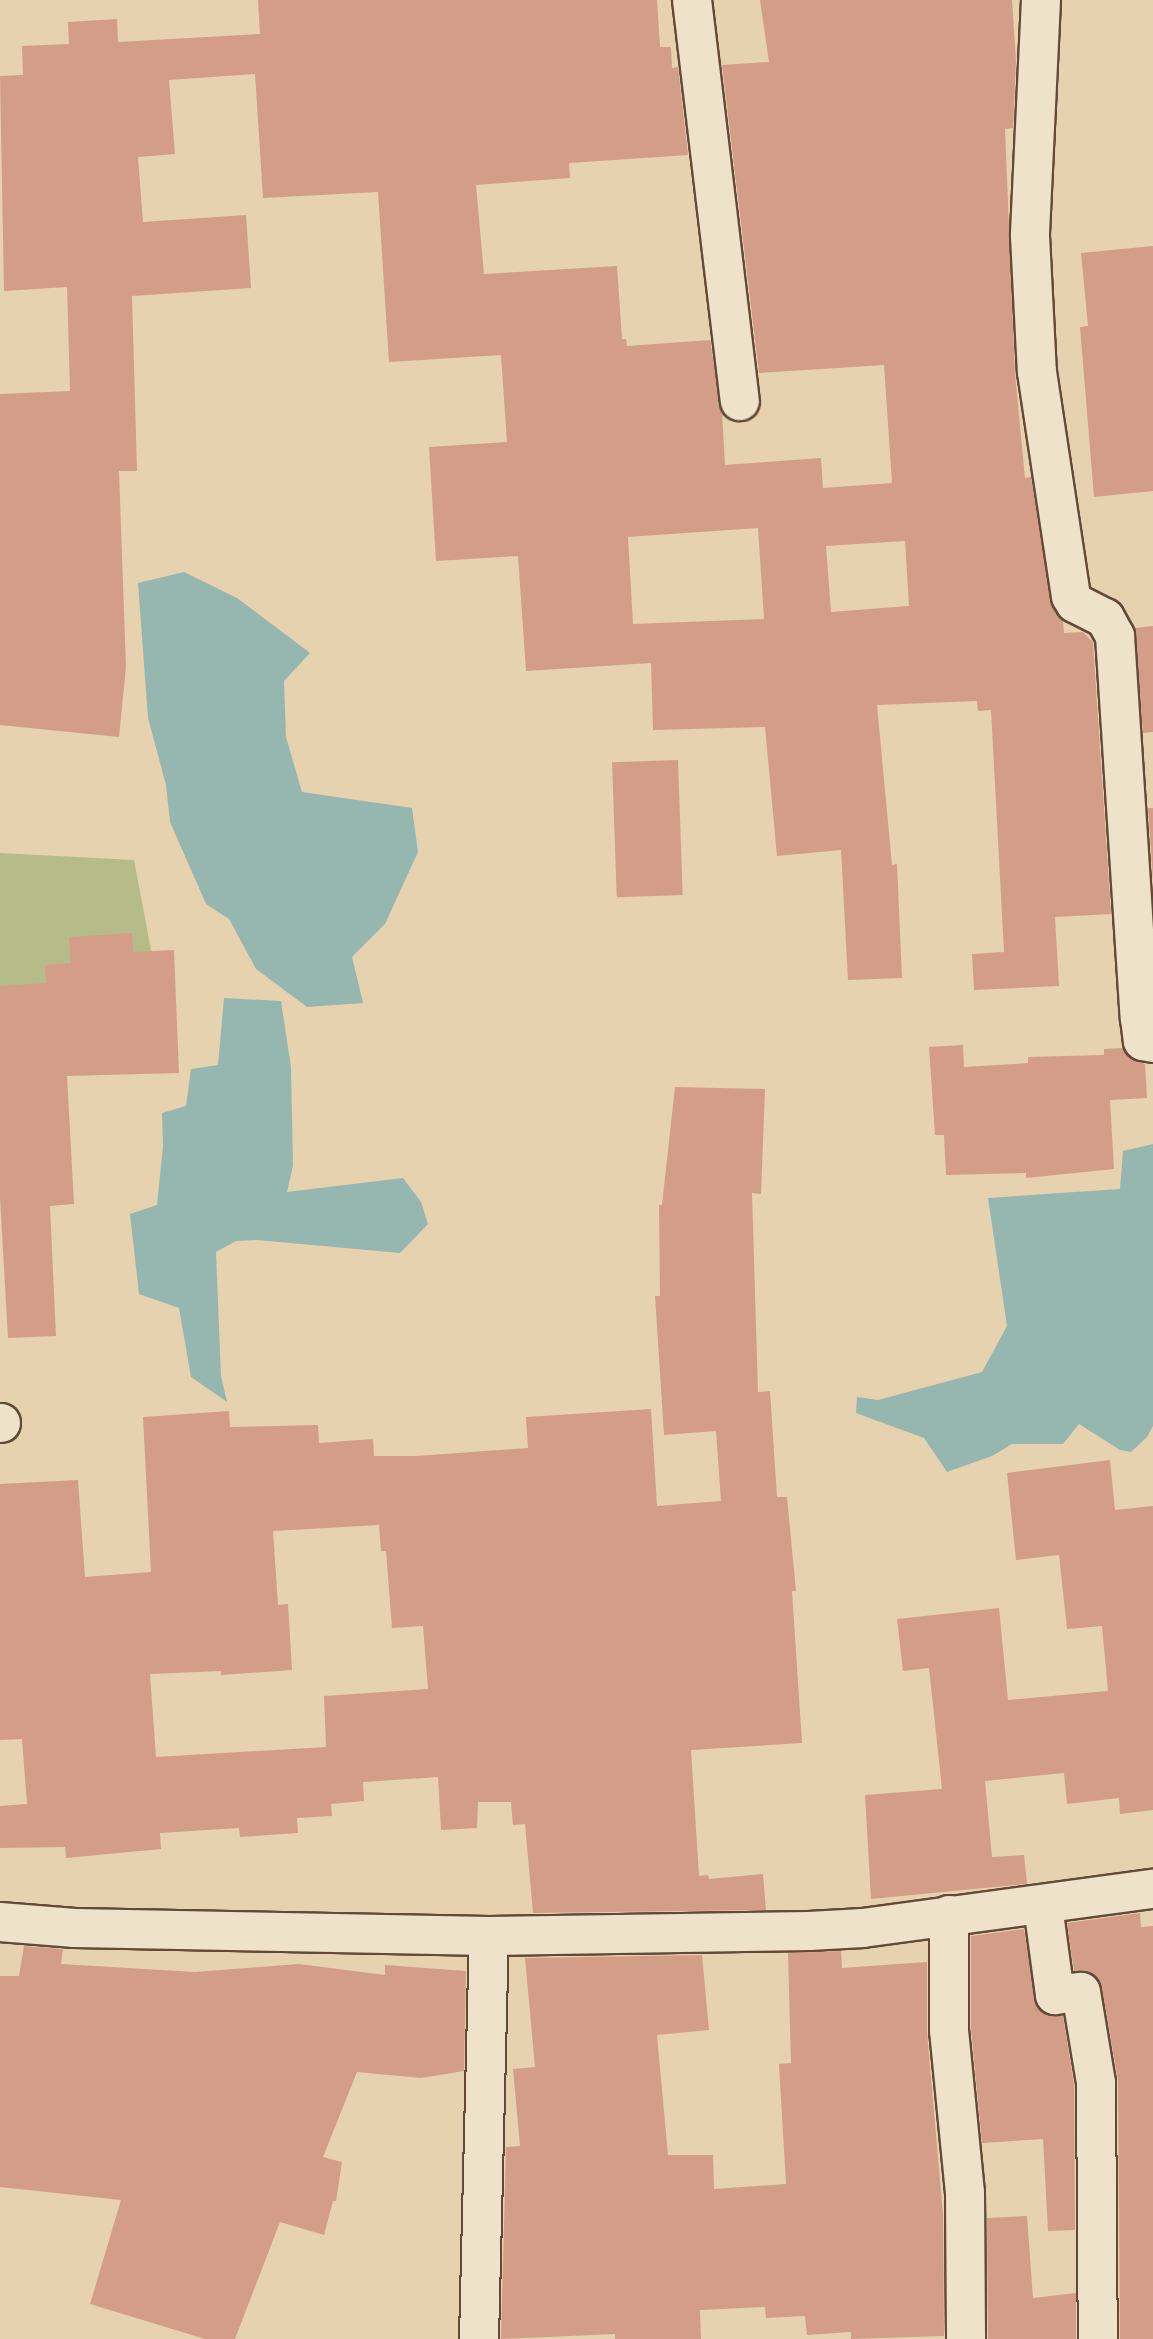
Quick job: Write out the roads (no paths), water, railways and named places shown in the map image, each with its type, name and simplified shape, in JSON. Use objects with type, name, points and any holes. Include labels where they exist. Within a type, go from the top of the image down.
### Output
[{"type":"street","points":[[692,0],[740,401]]},
{"type":"street","points":[[1041,0],[1030,236],[1037,372],[1071,596],[1075,603],[1105,618],[1115,636],[1138,766],[1142,1038],[1153,1043]]},
{"type":"street","points":[[0,1922],[75,1928],[489,1936],[836,1930],[1043,1906],[1153,1889]]},
{"type":"street","points":[[1043,1906],[1055,1995],[1081,1992],[1096,2083],[1098,2339]]},
{"type":"street","points":[[949,1915],[949,2030],[965,2193],[966,2339]]},
{"type":"street","points":[[479,2339],[489,1936]]},
{"type":"water","points":[[184,572],[237,598],[310,653],[284,681],[286,737],[302,792],[412,808],[418,852],[385,924],[352,957],[363,1003],[307,1007],[256,969],[229,919],[206,904],[170,822],[166,785],[148,718],[138,583]]},
{"type":"water","points":[[224,998],[281,1001],[291,1067],[293,1166],[287,1192],[403,1178],[421,1202],[428,1224],[400,1253],[257,1240],[236,1241],[216,1252],[221,1376],[227,1402],[191,1377],[179,1308],[139,1294],[130,1214],[157,1205],[163,1146],[162,1113],[186,1106],[191,1069],[218,1065]]},
{"type":"water","points":[[1153,1144],[1153,1426],[1147,1437],[1131,1452],[1120,1450],[1079,1424],[1063,1444],[1012,1444],[992,1456],[947,1472],[924,1438],[856,1413],[857,1397],[878,1400],[982,1372],[1007,1326],[988,1198],[1120,1189],[1123,1151]]}]
